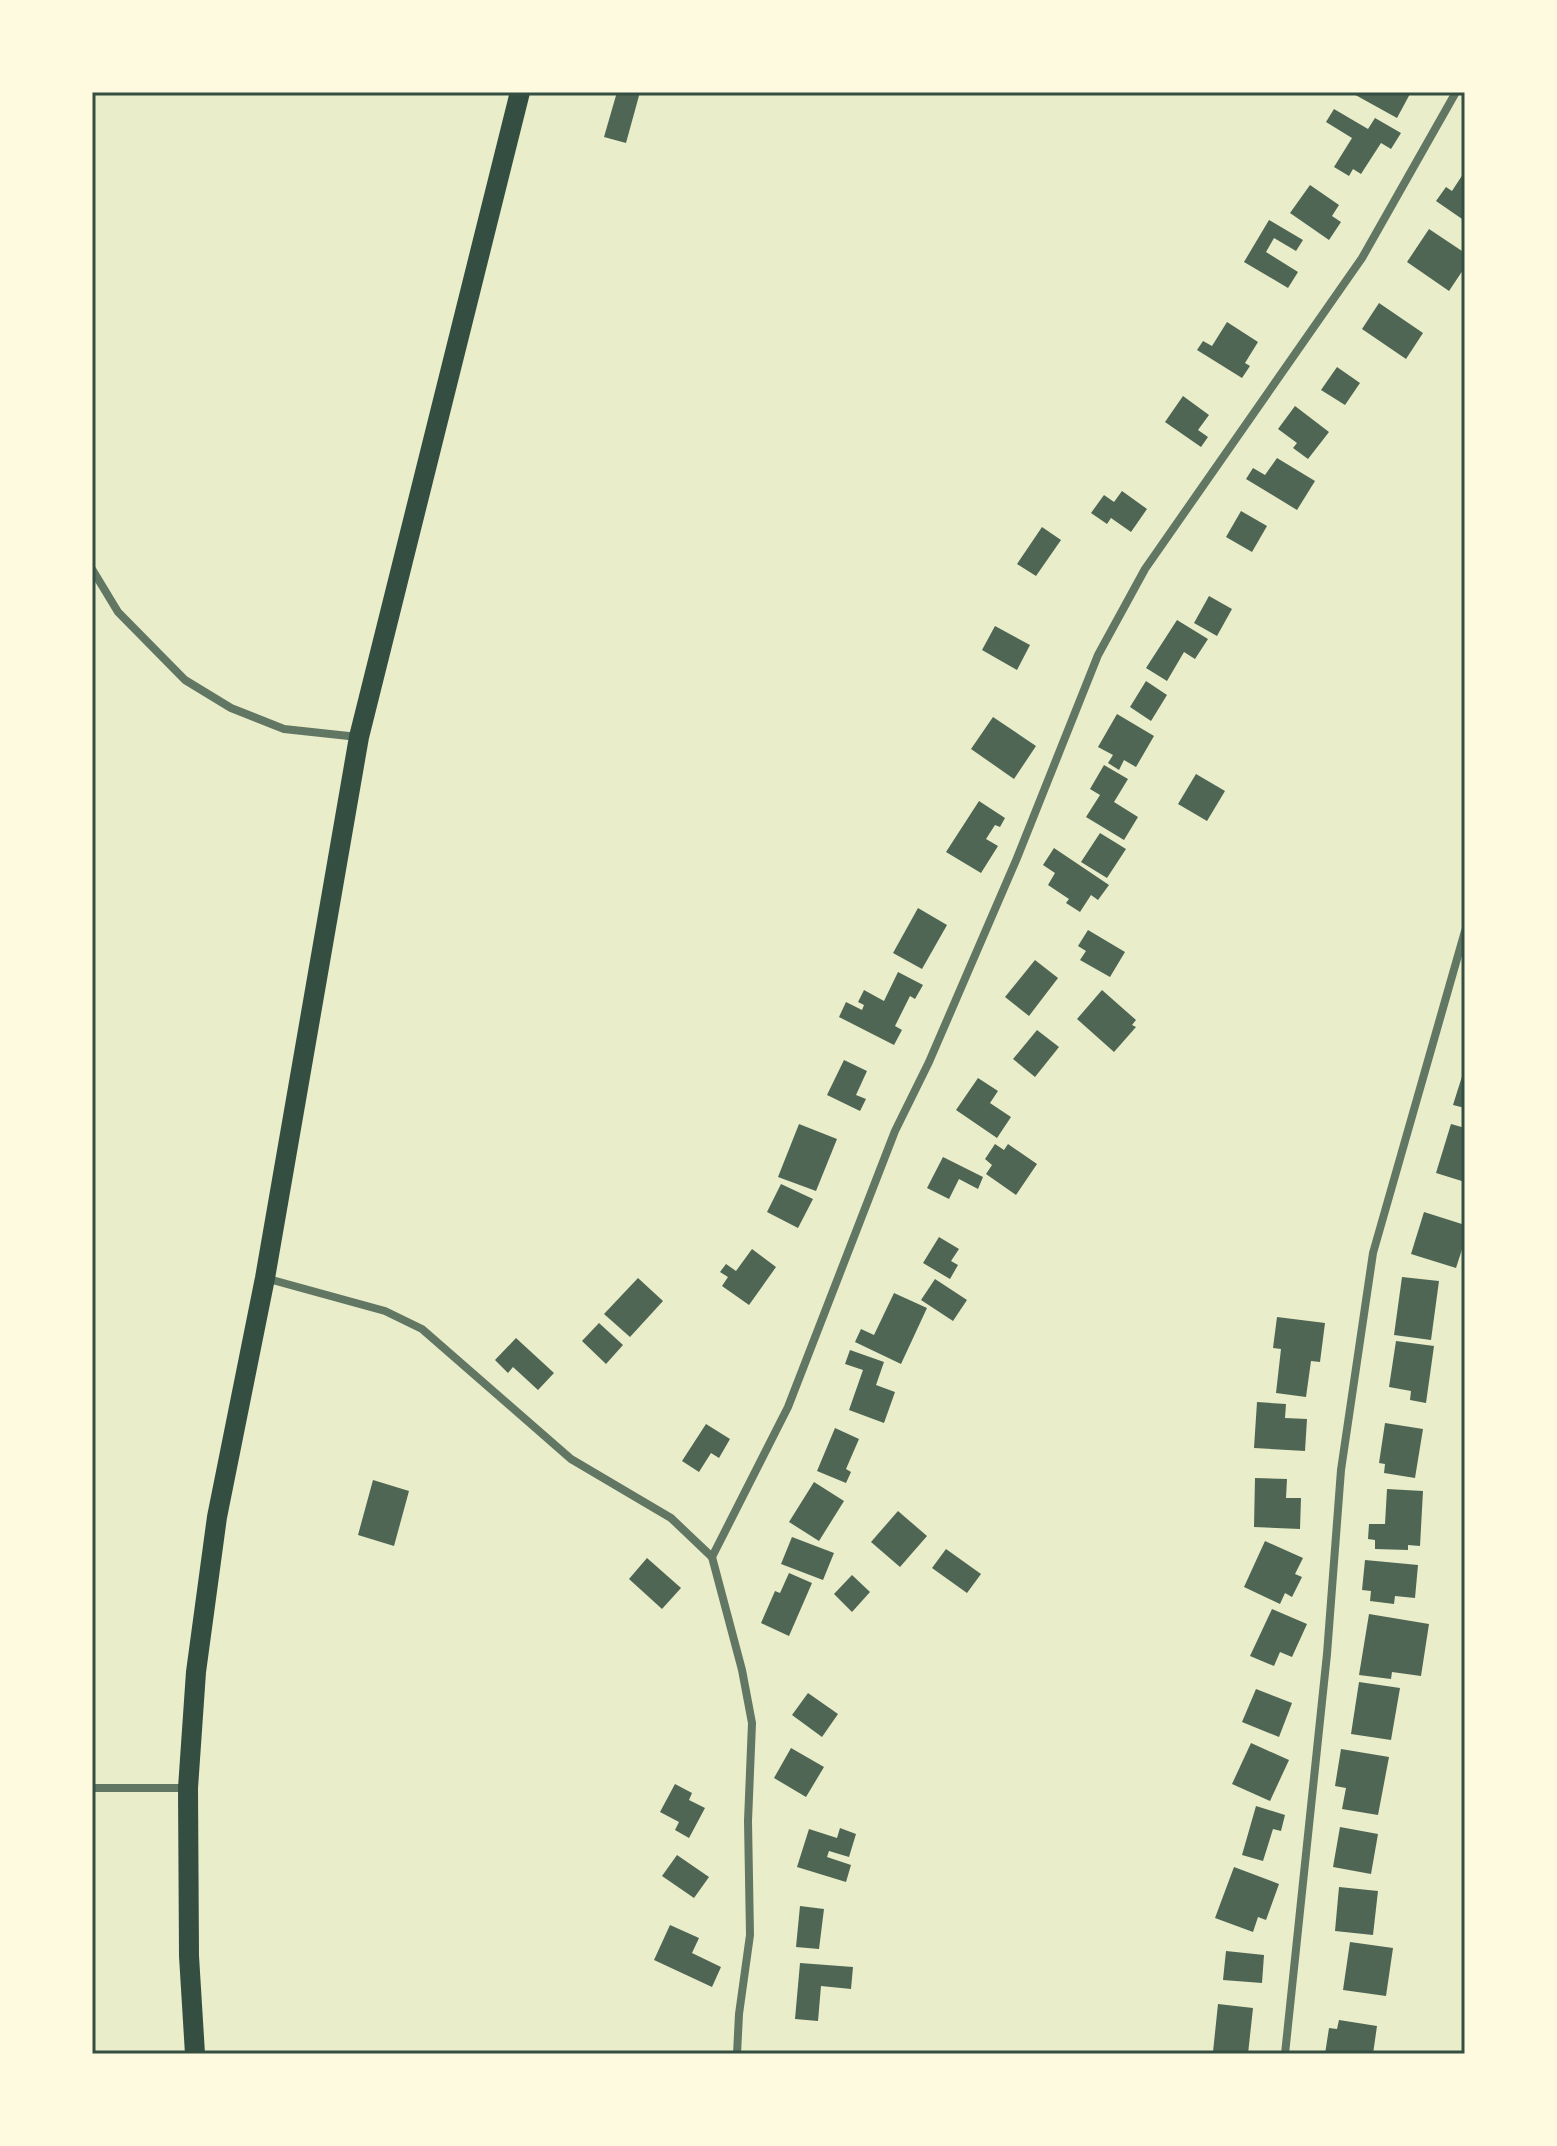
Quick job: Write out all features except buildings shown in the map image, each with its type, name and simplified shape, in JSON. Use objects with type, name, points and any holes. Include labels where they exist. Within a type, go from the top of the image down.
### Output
[{"type":"main road","points":[[195,2054],[188,1914],[188,1788],[196,1672],[217,1517],[265,1278],[359,737],[520,92]]},
{"type":"street","points":[[712,1557],[788,1407],[895,1131],[929,1062],[1017,858],[1098,655],[1145,569],[1362,258],[1456,92]]},
{"type":"street","points":[[92,569],[118,612],[185,680],[231,708],[284,729],[359,737]]},
{"type":"street","points":[[1285,2054],[1327,1654],[1341,1470],[1373,1253],[1465,931]]},
{"type":"street","points":[[265,1278],[385,1311],[422,1329],[571,1459],[671,1518],[712,1557],[742,1670],[752,1723],[748,1821],[750,1935],[737,2054]]},
{"type":"street","points":[[92,1788],[188,1788]]}]
